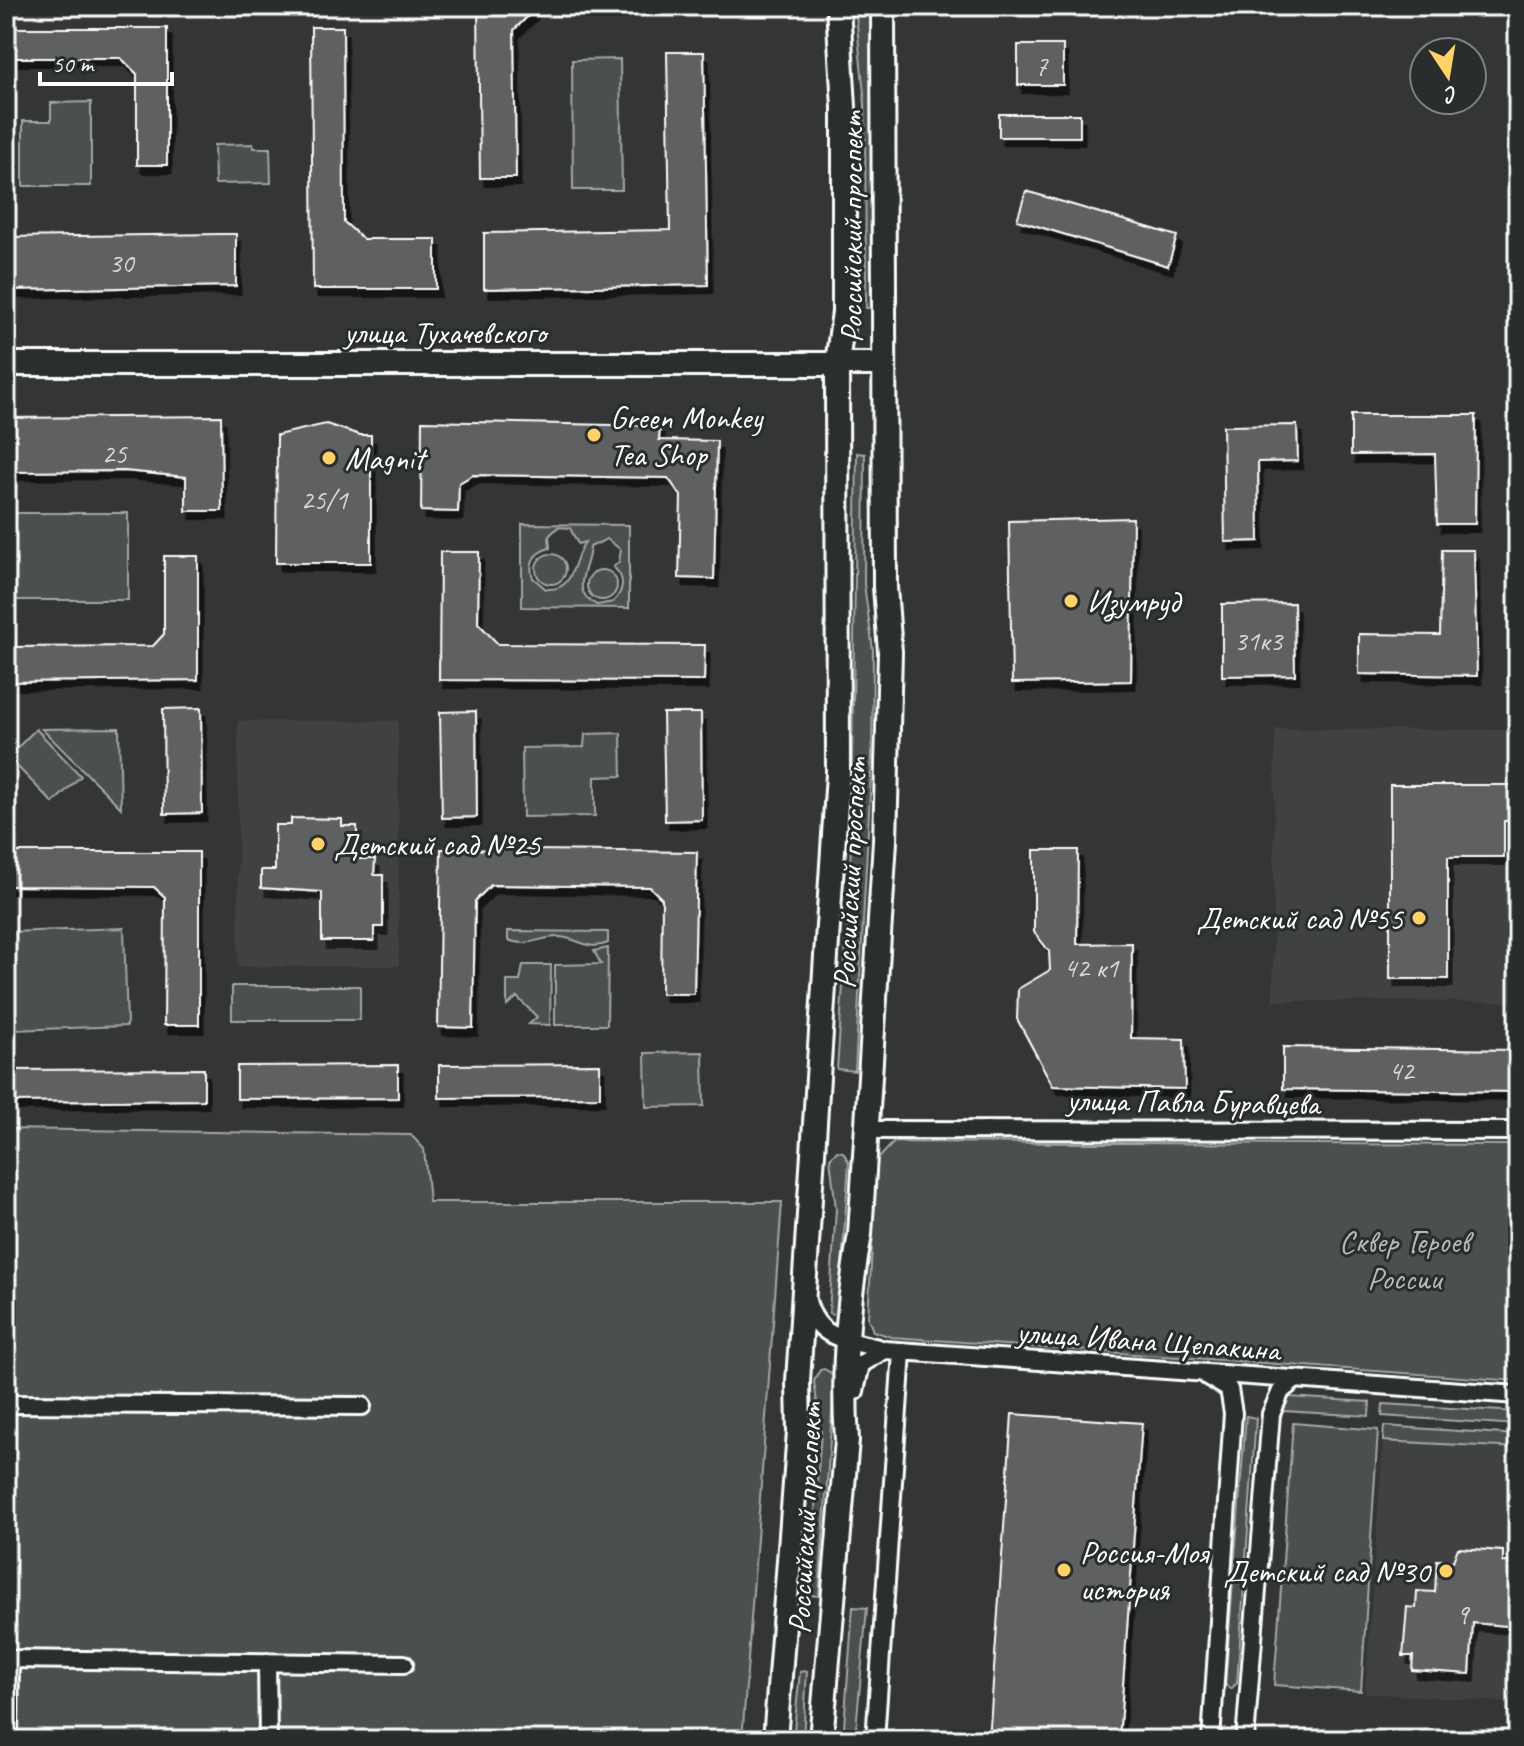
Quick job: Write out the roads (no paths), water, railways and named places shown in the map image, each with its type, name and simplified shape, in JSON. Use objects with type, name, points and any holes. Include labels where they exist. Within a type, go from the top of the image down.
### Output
[{"type":"main road","name":"Российский проспект","points":[[775,1740],[799,1432],[798,1381],[838,774],[837,363],[844,312],[844,107],[838,6]]},
{"type":"main road","name":"Российский проспект","points":[[821,1740],[847,1440],[844,1399],[867,1130],[885,841],[890,652],[885,587],[883,6]]},
{"type":"main road","name":"улица Тухачевского","points":[[6,364],[883,364]]},
{"type":"street","name":"улица Павла Буравцева","points":[[867,1130],[1518,1131]]},
{"type":"street","name":"улица Ивана Щепакина","points":[[804,1289],[810,1311],[823,1331],[848,1342],[885,1350],[1518,1395]]},
{"type":"street","points":[[847,1440],[858,1368],[885,1350]]},
{"type":"street","points":[[875,1740],[902,1352]]},
{"type":"street","points":[[1202,1374],[1229,1389],[1233,1413],[1211,1740]]},
{"type":"street","points":[[1245,1740],[1271,1414],[1281,1391],[1296,1379]]},
{"type":"street","points":[[6,1404],[362,1406]]},
{"type":"street","points":[[9,1740],[8,1659],[404,1664]]},
{"type":"street","points":[[267,1662],[268,1740]]},
{"type":"place","name":"Green Monkey Tea Shop","points":[[594,435]]},
{"type":"place","name":"Magnit","points":[[329,458]]},
{"type":"place","name":"Изумруд","points":[[1071,601]]},
{"type":"place","name":"Детский сад №25","points":[[318,844]]},
{"type":"place","name":"Детский сад №55","points":[[1419,918]]},
{"type":"place","name":"Россия-Моя история","points":[[1064,1570]]},
{"type":"place","name":"Детский сад №30","points":[[1446,1571]]},
{"type":"park label","name":"Сквер Героев России","points":[[1404,1260]]}]
